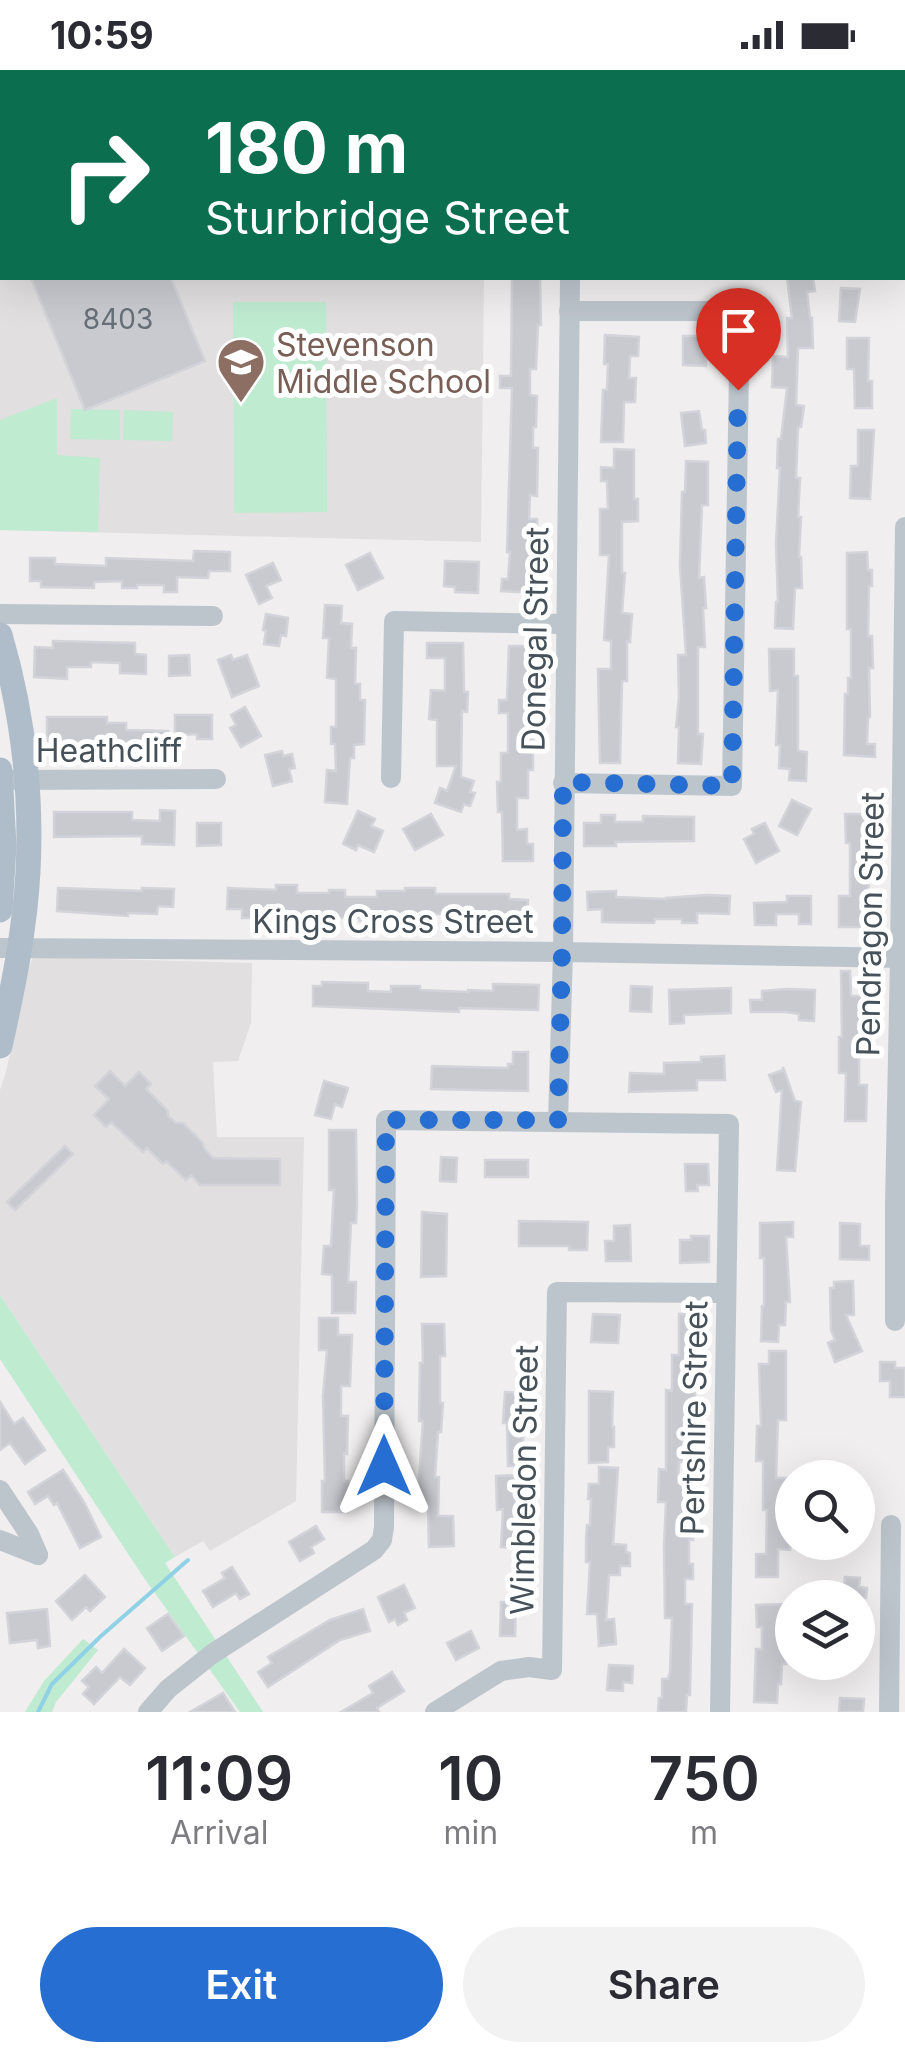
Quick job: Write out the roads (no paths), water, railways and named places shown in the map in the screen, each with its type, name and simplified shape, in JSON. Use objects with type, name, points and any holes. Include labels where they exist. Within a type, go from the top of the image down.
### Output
[{"type":"main road","points":[[0,634],[14,695],[14,780],[0,910]]},
{"type":"main road","points":[[0,770],[14,780],[28,868],[9,948],[0,1046]]},
{"type":"street","name":"Donegal Street","points":[[558,1120],[570,280]]},
{"type":"street","points":[[563,782],[732,786],[740,312],[569,311]]},
{"type":"street","name":"Pendragon Street","points":[[896,1322],[905,526]]},
{"type":"street","points":[[0,614],[213,616]]},
{"type":"street","points":[[391,778],[394,621],[564,624]]},
{"type":"street","name":"Heathcliff","points":[[14,780],[216,780]]},
{"type":"street","name":"Kings Cross Street","points":[[9,948],[903,958]]},
{"type":"street","points":[[148,1712],[168,1689],[198,1665],[374,1550],[382,1540],[386,1120],[558,1120]]},
{"type":"street","name":"Pertshire Street","points":[[558,1120],[729,1124],[720,1712]]},
{"type":"street","name":"Wimbledon Street","points":[[435,1712],[501,1671],[529,1667],[552,1670],[557,1292],[726,1293]]},
{"type":"street","points":[[0,1490],[38,1555],[0,1540]]},
{"type":"street","points":[[889,1712],[891,1525]]},
{"type":"waterway","points":[[38,1712],[52,1684],[188,1560]]},
{"type":"place","name":"Stevenson Middle School","points":[[241,404]]}]
